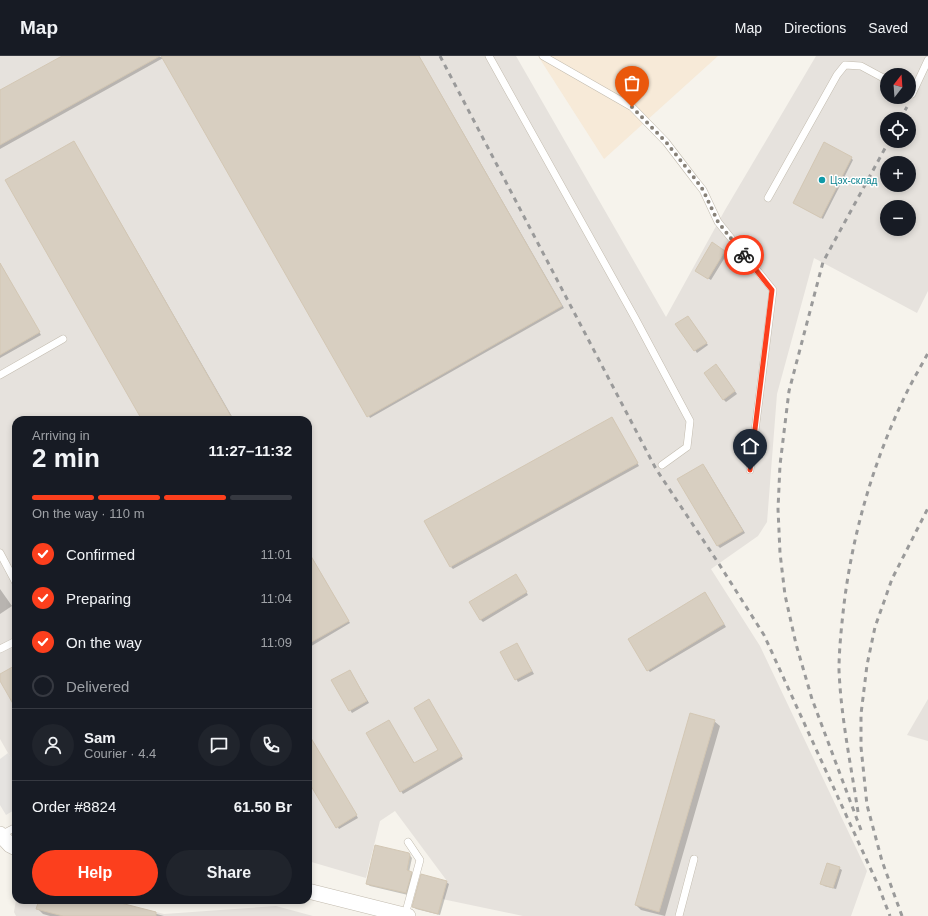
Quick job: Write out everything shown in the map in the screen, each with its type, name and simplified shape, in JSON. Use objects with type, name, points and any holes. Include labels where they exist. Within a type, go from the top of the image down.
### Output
[{"type":"street","points":[[1,834],[12,846]]},
{"type":"street","points":[[312,892],[406,916]]},
{"type":"lane","points":[[489,56],[635,318],[690,421],[687,447],[662,465]]},
{"type":"lane","points":[[543,56],[632,107],[666,142],[696,180],[703,190],[718,222],[772,290],[750,470]]},
{"type":"lane","points":[[916,86],[928,60]]},
{"type":"lane","points":[[768,198],[837,75],[846,65],[861,66],[880,76]]},
{"type":"lane","points":[[0,376],[63,340]]},
{"type":"lane","points":[[0,553],[12,576]]},
{"type":"lane","points":[[0,650],[12,643]]},
{"type":"lane","points":[[1,834],[12,829]]},
{"type":"lane","points":[[406,916],[420,860],[408,842]]},
{"type":"lane","points":[[679,916],[694,859]]},
{"type":"shaded area","points":[[0,56],[516,56],[666,317],[725,210],[816,56],[928,56],[928,291],[917,313],[814,258],[777,394],[767,522],[758,536],[711,569],[760,646],[867,871],[851,916],[523,916],[442,899],[447,881],[395,811],[380,821],[366,878],[312,862],[312,416],[12,416],[12,760],[0,739]]},
{"type":"shaded area","points":[[538,56],[718,56],[604,159]]},
{"type":"shaded area","points":[[928,699],[928,741],[907,735]]},
{"type":"shaded area","points":[[8,753],[12,760],[12,811],[6,815],[0,805],[0,759]]},
{"type":"shaded area","points":[[15,904],[125,904],[164,914],[276,906],[313,916],[16,916],[14,912]]},
{"type":"building","points":[[62,56],[160,56],[0,145],[0,90]]},
{"type":"building","points":[[161,56],[419,56],[562,306],[367,417]]},
{"type":"building","points":[[74,141],[231,416],[140,416],[5,180]]},
{"type":"building","name":"Цэх-склад","points":[[824,142],[852,157],[821,218],[793,203]]},
{"type":"building","points":[[712,242],[725,251],[708,279],[695,271]]},
{"type":"building","points":[[0,263],[40,332],[0,355]]},
{"type":"building","points":[[688,316],[707,343],[694,351],[675,324]]},
{"type":"building","points":[[716,364],[735,391],[723,400],[704,373]]},
{"type":"building","points":[[612,417],[638,463],[450,567],[424,521]]},
{"type":"building","points":[[703,464],[743,531],[717,546],[677,479]]},
{"type":"building","points":[[312,558],[349,621],[312,642]]},
{"type":"building","points":[[516,574],[527,592],[480,620],[469,602]]},
{"type":"building","points":[[705,592],[724,624],[647,671],[628,639]]},
{"type":"building","points":[[517,643],[532,671],[515,680],[500,652]]},
{"type":"building","points":[[12,667],[12,702],[0,681],[0,674]]},
{"type":"building","points":[[350,670],[367,701],[349,711],[331,680]]},
{"type":"building","points":[[429,699],[462,756],[400,792],[366,733],[389,720],[414,763],[438,750],[414,708]]},
{"type":"building","points":[[690,713],[715,720],[659,912],[635,905]]},
{"type":"building","points":[[312,740],[357,815],[336,828],[312,788]]},
{"type":"building","points":[[375,845],[409,853],[410,855],[407,870],[412,872],[406,893],[366,884]]},
{"type":"building","points":[[827,863],[840,867],[833,888],[820,884]]},
{"type":"building","points":[[421,874],[447,881],[438,914],[412,907]]},
{"type":"building","points":[[38,904],[125,904],[156,912],[156,916],[63,916],[36,909]]},
{"type":"railway","points":[[440,56],[656,469],[764,635],[878,885],[890,916]]},
{"type":"railway","points":[[904,112],[907,107]]},
{"type":"railway","points":[[861,830],[812,699],[796,644],[785,595],[780,553],[778,509],[780,465],[789,391],[823,262],[885,148]]},
{"type":"railway","points":[[858,812],[844,724],[839,670],[843,613],[851,558],[864,503],[882,449],[907,392],[928,353]]},
{"type":"railway","points":[[902,916],[882,861],[867,805],[861,747],[861,714],[867,665],[875,627],[892,579],[928,508]]},
{"type":"way so far","points":[[632,107],[666,142],[696,180],[703,190],[718,222],[744,255]]},
{"type":"place","name":"Цэх-склад","points":[[822,180]]},
{"type":"route","points":[[744,255],[772,290],[750,470]]}]
